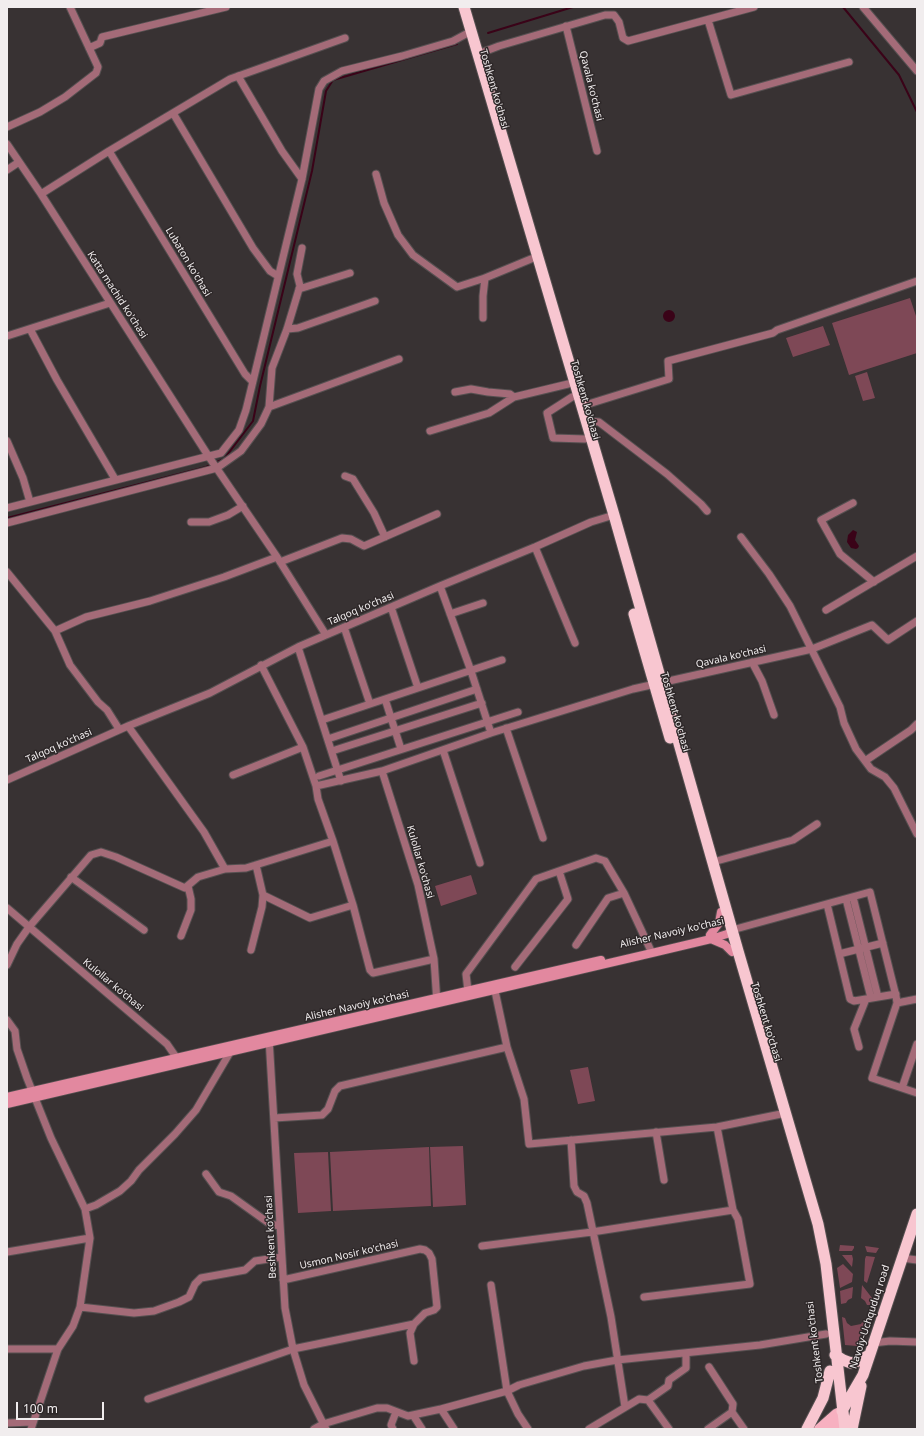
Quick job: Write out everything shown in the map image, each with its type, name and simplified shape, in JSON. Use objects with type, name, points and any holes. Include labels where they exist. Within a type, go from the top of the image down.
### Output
[{"type":"highway","name":"Toshkent ko'chasi","points":[[458,7],[584,440],[610,516]]},
{"type":"highway","name":"Toshkent ko'chasi","points":[[464,7],[582,406],[610,516],[721,912],[783,1114],[815,1242],[830,1370],[838,1423]]},
{"type":"highway","name":"Toshkent ko'chasi","points":[[658,683],[713,862],[732,952],[818,1224],[822,1243],[835,1355],[838,1423]]},
{"type":"highway","name":"Navoiy-Uchquduq road","points":[[838,1423],[863,1375],[917,1214]]},
{"type":"highway","points":[[835,1355],[851,1363],[859,1361],[869,1355]]},
{"type":"highway","points":[[807,1429],[823,1398],[830,1370]]},
{"type":"highway","points":[[852,1429],[863,1375]]},
{"type":"main road","points":[[721,912],[719,923],[710,937],[725,945],[732,952]]},
{"type":"main road","name":"Alisher Navoiy ko'chasi","points":[[436,1001],[468,991],[651,951],[710,937],[728,931]]},
{"type":"main road","name":"Alisher Navoiy ko'chasi","points":[[7,1104],[34,1094],[176,1060],[436,1001],[495,991],[651,951]]},
{"type":"main road","name":"Alisher Navoiy ko'chasi","points":[[7,1097],[34,1094]]},
{"type":"main road","points":[[819,1429],[838,1423]]},
{"type":"street","points":[[7,127],[40,112],[65,97],[96,73],[98,68],[70,7]]},
{"type":"street","points":[[89,48],[100,43],[102,37],[226,7]]},
{"type":"street","points":[[478,54],[499,46],[605,15],[614,15],[619,22],[623,38],[628,41],[754,7]]},
{"type":"street","points":[[864,7],[917,71]]},
{"type":"street","points":[[708,20],[731,95],[849,62]]},
{"type":"street","name":"Qavala ko'chasi","points":[[566,26],[597,151]]},
{"type":"street","points":[[7,508],[115,479],[221,453],[239,430],[246,410],[302,179],[319,89],[324,81],[342,71],[453,41],[466,34]]},
{"type":"street","points":[[41,194],[109,151],[238,76],[345,38]]},
{"type":"street","points":[[238,76],[282,151],[302,179]]},
{"type":"street","points":[[173,113],[253,248],[270,271],[278,276]]},
{"type":"street","name":"Katta machid ko'chasi","points":[[7,144],[41,194],[209,457],[278,559],[326,635]]},
{"type":"street","name":"Lubaton ko'chasi","points":[[109,151],[245,374],[252,381]]},
{"type":"street","points":[[7,170],[19,162]]},
{"type":"street","points":[[376,174],[384,203],[398,235],[413,255],[457,287],[485,278],[531,259]]},
{"type":"street","points":[[7,523],[217,468],[241,451],[261,424],[269,406],[272,368],[287,329],[300,286],[297,274],[302,248]]},
{"type":"street","points":[[299,289],[350,273]]},
{"type":"street","points":[[483,318],[485,278]]},
{"type":"street","points":[[582,406],[669,379],[668,361],[773,333],[776,330],[917,281]]},
{"type":"street","points":[[287,329],[298,328],[375,301]]},
{"type":"street","points":[[7,336],[110,303]]},
{"type":"street","points":[[30,329],[57,380],[115,479]]},
{"type":"street","points":[[269,406],[399,359]]},
{"type":"street","points":[[430,431],[489,413],[514,397],[568,384]]},
{"type":"street","points":[[454,392],[471,389],[510,394],[514,397]]},
{"type":"street","points":[[572,397],[547,413],[553,438],[584,440]]},
{"type":"street","points":[[586,421],[599,422],[667,474],[707,511]]},
{"type":"street","points":[[7,441],[24,478],[30,502]]},
{"type":"street","points":[[345,476],[353,479],[374,513],[385,536]]},
{"type":"street","points":[[853,503],[821,520],[840,554],[874,582]]},
{"type":"street","points":[[191,522],[209,522],[228,515],[243,506]]},
{"type":"street","points":[[55,631],[86,618],[165,596],[342,538],[351,539],[364,546],[436,514]]},
{"type":"street","name":"Talqoq ko'chasi","points":[[7,780],[119,729],[210,693],[298,647],[440,586],[610,516]]},
{"type":"street","points":[[741,536],[790,606],[840,707],[844,723],[856,749],[871,770],[885,777],[894,788],[917,834]]},
{"type":"street","points":[[535,547],[575,643]]},
{"type":"street","points":[[826,610],[917,556]]},
{"type":"street","points":[[7,572],[55,631],[70,664],[98,702],[107,710],[119,729]]},
{"type":"street","points":[[440,586],[471,671],[491,733]]},
{"type":"street","points":[[450,614],[483,604]]},
{"type":"street","points":[[391,607],[418,688]]},
{"type":"street","name":"Qavala ko'chasi","points":[[658,683],[812,649],[872,625],[888,640],[917,621]]},
{"type":"street","points":[[344,628],[370,704]]},
{"type":"street","points":[[298,647],[341,781]]},
{"type":"street","points":[[322,720],[502,660]]},
{"type":"street","points":[[752,662],[762,681],[774,716]]},
{"type":"street","points":[[261,665],[303,747],[316,786],[318,799],[353,905],[370,970],[373,973],[434,959]]},
{"type":"street","points":[[316,786],[382,771],[506,728],[658,683]]},
{"type":"street","points":[[328,739],[477,690]]},
{"type":"street","points":[[385,699],[401,749]]},
{"type":"street","points":[[332,751],[482,703]]},
{"type":"street","points":[[320,776],[518,712]]},
{"type":"street","points":[[865,761],[911,730],[917,724]]},
{"type":"street","points":[[128,726],[204,832],[225,869]]},
{"type":"street","points":[[506,728],[543,838]]},
{"type":"street","points":[[234,775],[303,747]]},
{"type":"street","points":[[444,750],[480,864]]},
{"type":"street","name":"Kulollar ko'chasi","points":[[382,771],[418,885],[434,959],[436,1001]]},
{"type":"street","points":[[713,862],[793,840],[817,824]]},
{"type":"street","points":[[7,965],[17,944],[29,927],[91,855],[100,852],[116,857],[185,888],[198,877],[225,869],[246,868],[333,841]]},
{"type":"street","points":[[468,991],[466,974],[536,879],[596,858],[605,861],[624,893],[651,951]]},
{"type":"street","points":[[251,950],[262,907],[263,896],[256,865]]},
{"type":"street","points":[[515,967],[568,898],[559,871]]},
{"type":"street","points":[[71,877],[144,930]]},
{"type":"street","points":[[181,936],[191,910],[191,899],[188,886]]},
{"type":"street","points":[[728,931],[870,892],[897,1003],[872,1078],[917,1092]]},
{"type":"street","points":[[576,945],[608,898],[624,893]]},
{"type":"street","points":[[263,896],[310,918],[353,905]]},
{"type":"street","points":[[853,897],[872,998],[854,1029],[859,1047]]},
{"type":"street","points":[[846,899],[862,949]]},
{"type":"street","points":[[827,904],[850,999],[854,1002],[896,994]]},
{"type":"street","name":"Kulollar ko'chasi","points":[[7,908],[167,1044],[176,1060]]},
{"type":"street","points":[[839,954],[883,943]]},
{"type":"street","points":[[495,991],[507,1047],[524,1098],[529,1144],[717,1127],[783,1114]]},
{"type":"street","points":[[897,1003],[917,1000]]},
{"type":"street","points":[[7,1020],[15,1031],[17,1049],[51,1138],[85,1208],[90,1238],[80,1308],[74,1326],[58,1349],[32,1426],[7,1422]]},
{"type":"street","name":"Beshkent ko'chasi","points":[[269,1039],[285,1308],[293,1349],[304,1385],[325,1426]]},
{"type":"street","points":[[902,1088],[917,1044]]},
{"type":"street","points":[[274,1118],[322,1115],[328,1110],[335,1091],[340,1086],[507,1047]]},
{"type":"street","points":[[85,1208],[96,1205],[120,1191],[175,1134],[196,1110],[232,1048]]},
{"type":"street","points":[[644,1297],[750,1284],[738,1219],[733,1210],[717,1127]]},
{"type":"street","points":[[656,1132],[664,1180]]},
{"type":"street","points":[[571,1140],[574,1186],[577,1192],[584,1196],[587,1203],[610,1317],[625,1407]]},
{"type":"street","points":[[206,1174],[219,1192],[230,1196],[270,1224],[280,1226]]},
{"type":"street","points":[[482,1246],[592,1232],[733,1210]]},
{"type":"street","points":[[7,1252],[90,1238]]},
{"type":"street","name":"Usmon Nosir ko'chasi","points":[[283,1280],[420,1249],[425,1250],[429,1253],[432,1259],[437,1307],[434,1310],[425,1313],[414,1324]]},
{"type":"street","points":[[80,1308],[134,1313],[154,1311],[179,1302],[189,1296],[195,1284],[201,1278],[245,1270],[255,1261],[282,1258]]},
{"type":"street","points":[[902,1258],[917,1260]]},
{"type":"street","points":[[491,1284],[507,1391],[518,1414],[528,1429]]},
{"type":"street","points":[[148,1399],[293,1349],[414,1324]]},
{"type":"street","points":[[414,1324],[410,1334],[414,1361]]},
{"type":"street","points":[[314,1429],[377,1408],[387,1408],[408,1416],[441,1409],[507,1391],[518,1385],[584,1366],[617,1360],[686,1354],[760,1345],[826,1334]]},
{"type":"street","points":[[873,1343],[890,1341],[917,1342]]},
{"type":"street","points":[[7,1349],[58,1349]]},
{"type":"street","points":[[588,1429],[639,1399],[648,1400],[668,1386],[668,1380],[686,1368],[686,1354]]},
{"type":"street","points":[[709,1367],[733,1404],[732,1412],[744,1429]]},
{"type":"street","points":[[648,1400],[669,1429]]},
{"type":"street","points":[[441,1409],[454,1429]]},
{"type":"street","points":[[393,1429],[392,1425],[396,1412]]},
{"type":"street","points":[[708,1429],[732,1412]]},
{"type":"street","points":[[413,1415],[422,1429]]},
{"type":"shaded area","points":[[910,298],[917,319],[917,353],[849,375],[832,323]]},
{"type":"shaded area","points":[[667,310],[671,310],[675,316],[671,322],[667,322],[663,318],[663,314]]},
{"type":"shaded area","points":[[823,326],[830,345],[793,357],[786,338]]},
{"type":"shaded area","points":[[867,372],[875,398],[863,401],[855,376]]},
{"type":"shaded area","points":[[853,530],[857,532],[855,540],[859,546],[856,549],[851,548],[847,542],[848,535]]},
{"type":"shaded area","points":[[471,875],[477,894],[441,906],[435,886]]},
{"type":"shaded area","points":[[588,1067],[595,1101],[578,1104],[570,1070]]},
{"type":"shaded area","points":[[463,1146],[466,1205],[433,1207],[430,1147]]},
{"type":"shaded area","points":[[429,1147],[431,1206],[333,1211],[330,1152]]},
{"type":"shaded area","points":[[328,1152],[331,1211],[298,1213],[294,1153]]},
{"type":"shaded area","points":[[840,1245],[854,1246],[854,1248],[852,1251],[839,1251]]},
{"type":"shaded area","points":[[865,1246],[879,1248],[876,1253],[867,1252]]},
{"type":"shaded area","points":[[842,1255],[852,1255],[852,1267]]},
{"type":"shaded area","points":[[866,1256],[875,1257],[867,1283],[864,1281]]},
{"type":"shaded area","points":[[843,1264],[853,1274],[852,1282],[840,1288],[837,1268]]},
{"type":"shaded area","points":[[862,1285],[872,1298],[870,1305],[867,1305],[861,1298]]},
{"type":"shaded area","points":[[853,1287],[852,1298],[846,1303],[841,1304],[840,1291]]},
{"type":"shaded area","points":[[842,1317],[845,1318],[847,1323],[851,1326],[861,1324],[864,1319],[865,1320],[857,1346],[845,1345]]},
{"type":"waterway","points":[[488,33],[573,7]]},
{"type":"waterway","points":[[843,7],[899,75],[917,112]]},
{"type":"waterway","points":[[7,518],[206,467],[224,459],[253,421],[260,386],[312,171],[326,91],[333,80],[457,44]]}]
